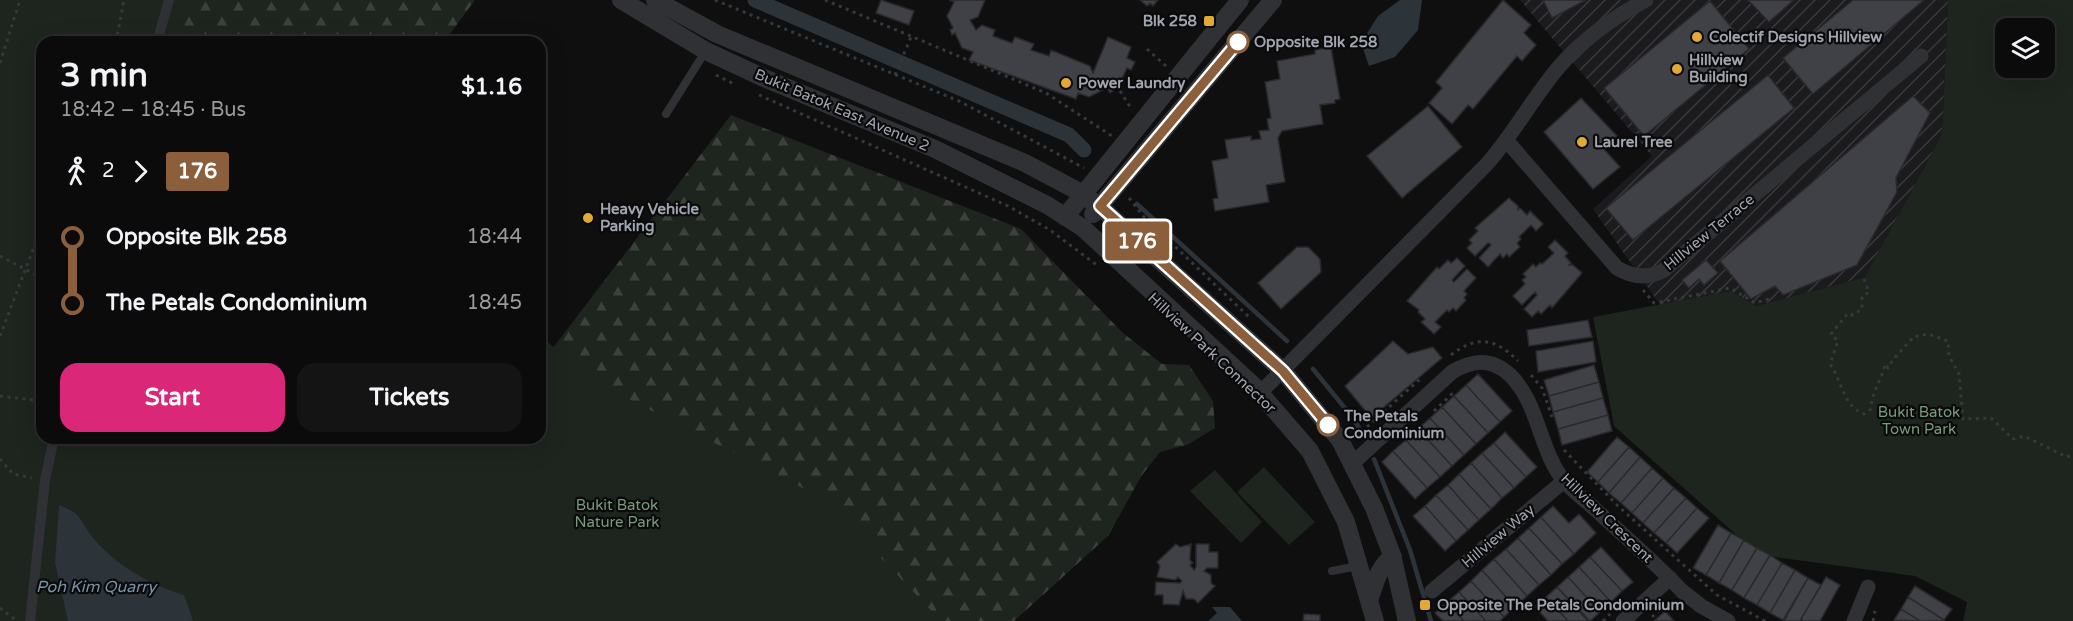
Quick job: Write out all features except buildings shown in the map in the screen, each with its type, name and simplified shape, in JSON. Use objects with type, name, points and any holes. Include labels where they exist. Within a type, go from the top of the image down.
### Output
[{"type":"street","points":[[159,36],[169,0]]},
{"type":"street","name":"Bukit Batok East Avenue 2","points":[[621,0],[706,51],[935,149],[1008,184],[1083,228],[1261,392],[1310,451],[1346,522],[1354,556],[1370,598],[1375,621]]},
{"type":"street","points":[[1065,217],[1240,0]]},
{"type":"street","points":[[1083,228],[1273,0]]},
{"type":"street","points":[[1261,392],[1507,141],[1558,68],[1591,37],[1646,0]]},
{"type":"street","name":"Bukit Batok East Avenue 2","points":[[658,1],[717,34],[1024,162],[1100,206],[1283,371],[1340,440],[1353,463],[1393,557],[1407,621]]},
{"type":"street","name":"Hillview Terrace","points":[[1629,274],[1649,276],[1664,270],[1921,56]]},
{"type":"street","points":[[1507,141],[1617,268],[1629,274]]},
{"type":"street","name":"Hillview Crescent","points":[[1353,463],[1452,372],[1467,363],[1479,361],[1495,364],[1510,375],[1524,393],[1547,450],[1564,481],[1701,606],[1728,621]]},
{"type":"street","points":[[30,621],[45,480],[53,444]]},
{"type":"street","name":"Hillview Way","points":[[1432,591],[1564,481]]},
{"type":"street","points":[[1370,598],[1380,571],[1386,561],[1393,557]]},
{"type":"street","points":[[1623,621],[1670,578]]},
{"type":"street","points":[[1854,621],[1868,587]]},
{"type":"lane","points":[[666,114],[706,51]]},
{"type":"lane","points":[[1332,571],[1354,556]]},
{"type":"path","points":[[0,63],[21,0]]},
{"type":"path","points":[[117,36],[124,0]]},
{"type":"path","points":[[715,0],[959,101],[1084,169]]},
{"type":"path","points":[[825,0],[1046,93],[1112,136]]},
{"type":"path","points":[[895,75],[911,37]]},
{"type":"path","points":[[1147,49],[1179,77]]},
{"type":"path","points":[[1120,91],[1133,111]]},
{"type":"path","points":[[1135,191],[1128,199],[1135,208],[1254,322]]},
{"type":"path","points":[[1050,230],[1102,269]]},
{"type":"path","points":[[0,336],[36,240]]},
{"type":"path","points":[[0,256],[36,275]]},
{"type":"path","points":[[1629,274],[1654,303],[1730,288],[1755,303],[1772,298]]},
{"type":"path","points":[[1864,279],[1869,292],[1862,297],[1862,309],[1853,315],[1848,313],[1831,334],[1838,340],[1830,364],[1838,375],[1838,383],[1845,396],[1857,411],[1864,414],[1871,409],[1872,390],[1881,378],[1884,364],[1888,368],[1892,358],[1900,354],[1913,337],[1928,334],[1948,341],[1949,356],[1959,374],[1963,419],[1991,418],[2013,439],[2024,436],[2067,457],[2073,453]]},
{"type":"path","points":[[1432,412],[1456,390]]},
{"type":"path","points":[[0,396],[36,401]]},
{"type":"path","points":[[0,459],[13,474],[45,480]]},
{"type":"path","points":[[1647,621],[1662,608],[1678,604]]},
{"type":"path","points":[[0,608],[17,621]]},
{"type":"shaded area","points":[[1520,0],[1948,0],[1942,134],[1865,277],[1756,306],[1731,291],[1660,305],[1593,209],[1652,156]]},
{"type":"green space","points":[[0,0],[475,0],[448,36],[36,36]]},
{"type":"green space","name":"Bukit Batok Nature Park","points":[[0,0],[193,0],[184,27],[194,36],[36,36],[36,444],[546,444],[546,340],[589,379],[826,500],[941,621],[0,621]]},
{"type":"green space","name":"Bukit Batok Town Park","points":[[1948,0],[2073,0],[2073,621],[1963,621],[1967,602],[1915,576],[1759,555],[1614,426],[1593,317],[1731,291],[1756,306],[1865,277],[1942,134]]},
{"type":"green space","points":[[731,115],[1021,229],[1123,333],[1162,364],[1189,365],[1213,401],[1215,428],[1187,445],[1160,452],[1142,475],[1108,536],[1014,621],[0,621],[0,464],[415,444],[546,444],[546,381],[549,353]]},
{"type":"green space","points":[[1264,467],[1315,522],[1289,545],[1237,492]]},
{"type":"green space","points":[[1215,470],[1262,522],[1241,543],[1190,491]]},
{"type":"water","points":[[1400,0],[1422,0],[1418,30],[1395,57],[1369,66],[1361,43],[1378,16]]},
{"type":"water","name":"Poh Kim Quarry","points":[[59,505],[77,515],[103,549],[124,566],[159,586],[184,595],[193,621],[68,621],[55,563]]},
{"type":"water","points":[[1212,607],[1230,607],[1242,621],[1208,621],[1217,613]]},
{"type":"waterway","points":[[755,0],[1069,135],[1084,150]]},
{"type":"waterway","points":[[1137,204],[1287,341]]},
{"type":"waterway","points":[[1313,369],[1353,418],[1364,437]]},
{"type":"waterway","points":[[1374,459],[1410,550],[1431,621]]},
{"type":"bus line","name":"176","points":[[1238,42],[1100,206],[1283,371],[1328,425]]},
{"type":"place","name":"Blk 258","points":[[1209,21]]},
{"type":"place","name":"Colectif Designs Hillview","points":[[1697,37]]},
{"type":"place","name":"Opposite Blk 258","points":[[1238,42]]},
{"type":"place","name":"Hillview Building","points":[[1677,69]]},
{"type":"place","name":"Power Laundry","points":[[1066,83]]},
{"type":"place","name":"Laurel Tree","points":[[1582,142]]},
{"type":"place","name":"Heavy Vehicle Parking","points":[[588,218]]},
{"type":"place","name":"The Petals Condominium","points":[[1328,425]]},
{"type":"place","name":"Opposite The Petals Condominium","points":[[1425,605]]}]
